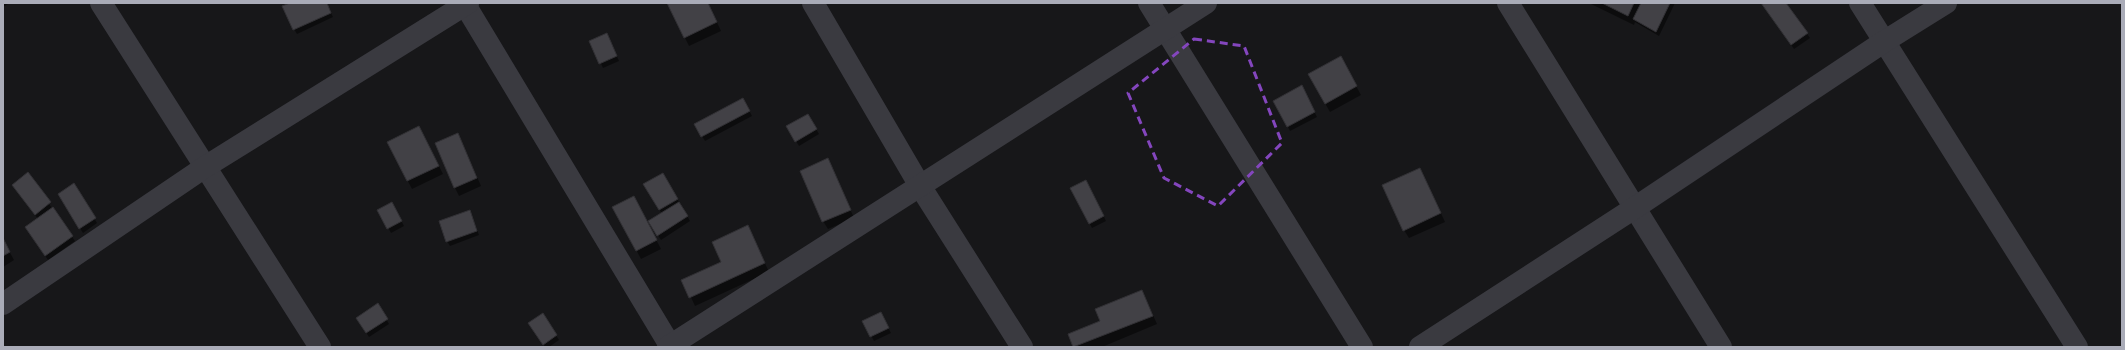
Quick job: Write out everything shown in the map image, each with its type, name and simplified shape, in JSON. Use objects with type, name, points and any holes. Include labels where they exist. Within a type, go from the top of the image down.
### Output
[{"type":"street","points":[[101,3],[320,347]]},
{"type":"street","points":[[813,3],[920,186],[1022,347]]},
{"type":"street","points":[[1148,3],[1362,347]]},
{"type":"street","points":[[3,304],[206,167],[466,4],[670,347],[1206,3]]},
{"type":"street","points":[[1508,3],[1636,207],[1721,347]]},
{"type":"street","points":[[1860,3],[1885,40],[2077,347]]},
{"type":"street","points":[[1420,347],[1636,207],[1885,40],[1946,3]]},
{"type":"highlighted area","points":[[1194,39],[1244,46],[1282,143],[1218,206],[1164,178],[1128,93]]},
{"type":"building","points":[[290,3],[327,3],[331,13],[293,30],[282,6]]},
{"type":"building","points":[[667,3],[708,3],[717,22],[684,38]]},
{"type":"building","points":[[1602,3],[1634,3],[1628,16]]},
{"type":"building","points":[[1641,3],[1670,3],[1656,32],[1633,19]]},
{"type":"building","points":[[1761,3],[1786,3],[1808,33],[1791,45]]},
{"type":"building","points":[[607,33],[617,56],[599,64],[589,41]]},
{"type":"building","points":[[1341,56],[1357,86],[1325,104],[1308,74]]},
{"type":"building","points":[[1302,85],[1315,112],[1287,127],[1273,101]]},
{"type":"building","points":[[743,98],[750,111],[701,137],[694,124]]},
{"type":"building","points":[[808,114],[817,129],[795,142],[786,126]]},
{"type":"building","points":[[419,126],[439,166],[407,181],[387,142]]},
{"type":"building","points":[[458,133],[477,178],[454,188],[435,143]]},
{"type":"building","points":[[828,158],[851,210],[822,222],[800,171]]},
{"type":"building","points":[[1420,168],[1441,213],[1403,231],[1382,185]]},
{"type":"building","points":[[28,172],[51,202],[35,215],[12,185]]},
{"type":"building","points":[[663,173],[678,199],[659,210],[643,184]]},
{"type":"building","points":[[1086,180],[1104,216],[1089,224],[1070,188]]},
{"type":"building","points":[[74,183],[96,218],[79,229],[58,194]]},
{"type":"building","points":[[634,196],[657,240],[636,251],[612,207]]},
{"type":"building","points":[[392,202],[402,221],[387,229],[377,210]]},
{"type":"building","points":[[679,202],[688,216],[657,236],[648,221]]},
{"type":"building","points":[[53,207],[73,236],[45,256],[25,227]]},
{"type":"building","points":[[470,210],[477,231],[446,242],[439,221]]},
{"type":"building","points":[[748,225],[765,263],[689,298],[681,280],[721,262],[712,242]]},
{"type":"building","points":[[3,238],[10,252],[3,256]]},
{"type":"building","points":[[1142,290],[1153,316],[1073,347],[1068,334],[1100,321],[1095,309]]},
{"type":"building","points":[[378,303],[388,319],[366,333],[356,318]]},
{"type":"building","points":[[881,312],[889,328],[870,337],[862,321]]},
{"type":"building","points":[[543,313],[557,335],[543,345],[528,323]]}]
